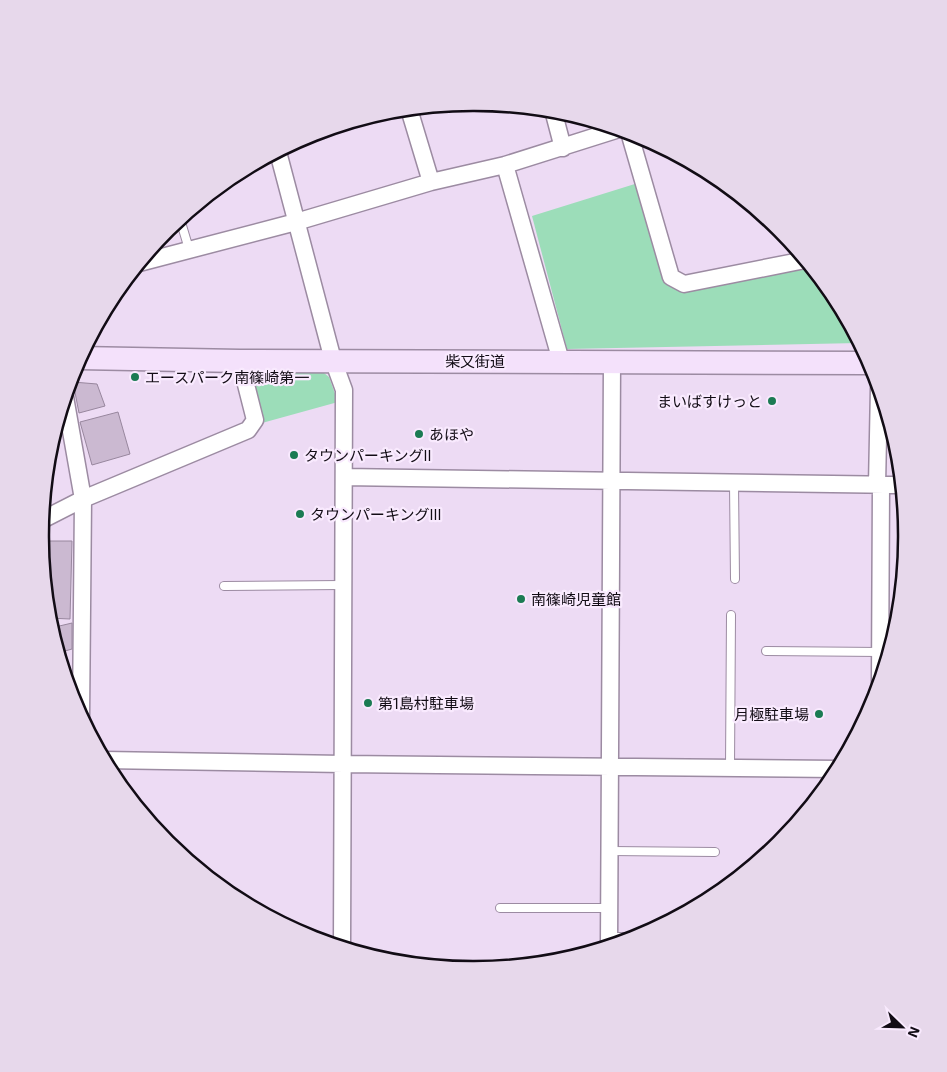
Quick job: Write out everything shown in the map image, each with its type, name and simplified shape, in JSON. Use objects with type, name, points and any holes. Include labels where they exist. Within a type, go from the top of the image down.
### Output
[{"type":"main road","name":"柴又街道","points":[[88,358],[240,361],[861,363]]},
{"type":"street","points":[[411,116],[432,182]]},
{"type":"street","points":[[555,119],[563,148]]},
{"type":"street","points":[[151,260],[296,222],[432,182],[563,148],[607,133]]},
{"type":"street","points":[[632,142],[671,277],[684,284],[797,261]]},
{"type":"street","points":[[280,158],[334,360],[344,390],[342,939]]},
{"type":"street","points":[[505,164],[561,362]]},
{"type":"street","points":[[50,516],[83,499],[248,430],[255,420],[240,361]]},
{"type":"street","points":[[609,938],[612,363]]},
{"type":"street","points":[[879,409],[882,654]]},
{"type":"street","points":[[67,411],[83,499],[81,699]]},
{"type":"street","points":[[344,477],[895,485]]},
{"type":"street","points":[[113,760],[829,769]]},
{"type":"lane","points":[[182,227],[189,249]]},
{"type":"lane","points":[[734,483],[734,579]]},
{"type":"lane","points":[[224,586],[342,585]]},
{"type":"lane","points":[[730,767],[731,615]]},
{"type":"lane","points":[[766,651],[882,645]]},
{"type":"lane","points":[[610,851],[715,852]]},
{"type":"lane","points":[[500,908],[610,908]]},
{"type":"green space","points":[[638,183],[665,282],[802,267],[827,300],[851,343],[567,349],[532,216]]},
{"type":"green space","points":[[249,371],[324,373],[329,377],[338,402],[262,423]]},
{"type":"building","points":[[77,382],[97,384],[105,406],[79,413],[75,390]]},
{"type":"building","points":[[118,412],[130,454],[92,465],[80,422]]},
{"type":"building","points":[[49,541],[72,541],[70,619],[57,618],[52,591]]},
{"type":"building","points":[[72,623],[72,649],[65,651],[59,626]]},
{"type":"place","name":"エースパーク南篠崎第一","points":[[135,377]]},
{"type":"place","name":"まいばすけっと","points":[[772,401]]},
{"type":"place","name":"あほや","points":[[419,434]]},
{"type":"place","name":"タウンパーキングII","points":[[294,455]]},
{"type":"place","name":"タウンパーキングIII","points":[[300,514]]},
{"type":"place","name":"南篠崎児童館","points":[[521,599]]},
{"type":"place","name":"第1島村駐車場","points":[[368,703]]},
{"type":"place","name":"月極駐車場","points":[[819,714]]}]
